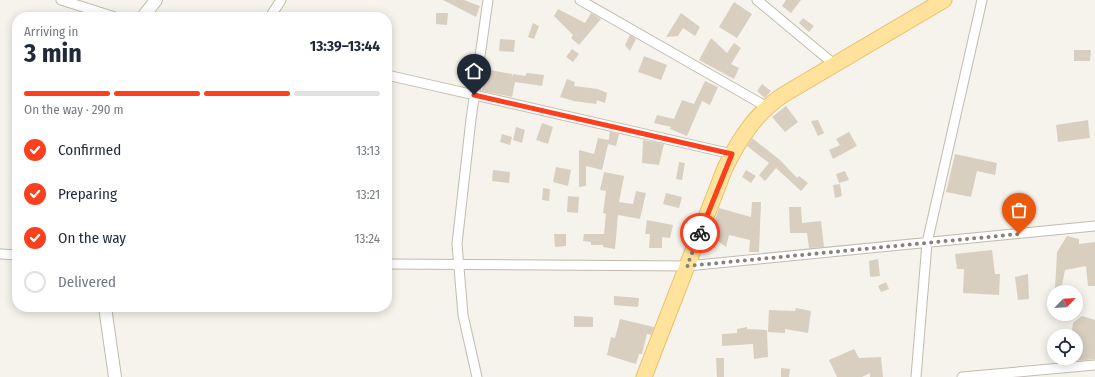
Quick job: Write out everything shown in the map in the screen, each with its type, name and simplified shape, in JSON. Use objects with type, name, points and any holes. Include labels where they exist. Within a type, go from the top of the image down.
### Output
[{"type":"main road","points":[[644,377],[732,154],[748,128],[767,107],[783,96],[944,0]]},
{"type":"street","points":[[61,0],[98,12]]},
{"type":"street","points":[[147,12],[156,0]]},
{"type":"street","points":[[273,12],[281,0]]},
{"type":"street","points":[[477,377],[463,315],[456,244],[474,95],[488,0]]},
{"type":"street","points":[[580,0],[767,107]]},
{"type":"street","points":[[757,0],[835,65]]},
{"type":"street","points":[[916,377],[927,243],[982,0]]},
{"type":"street","points":[[392,76],[732,154]]},
{"type":"street","points":[[392,264],[687,266],[1095,226]]},
{"type":"street","points":[[0,254],[12,255]]},
{"type":"street","points":[[106,312],[115,377]]},
{"type":"street","points":[[962,377],[1095,366]]},
{"type":"building","points":[[443,0],[464,0],[480,6],[476,17]]},
{"type":"building","points":[[786,0],[801,0],[791,13],[782,6]]},
{"type":"building","points":[[734,2],[752,14],[737,38],[719,27]]},
{"type":"building","points":[[558,9],[585,23],[591,13],[601,19],[579,45],[571,38],[573,35],[554,16]]},
{"type":"building","points":[[436,13],[448,13],[447,25],[436,24]]},
{"type":"building","points":[[681,13],[700,27],[695,36],[683,28],[678,36],[666,37]]},
{"type":"building","points":[[803,18],[814,26],[809,32],[799,23]]},
{"type":"building","points":[[533,23],[539,26],[534,39],[528,37]]},
{"type":"building","points":[[630,35],[636,39],[630,51],[625,45]]},
{"type":"building","points":[[711,38],[727,53],[734,43],[741,48],[731,64],[739,68],[734,79],[699,60]]},
{"type":"building","points":[[500,39],[515,40],[514,52],[499,51]]},
{"type":"building","points":[[572,49],[579,54],[573,62],[566,57]]},
{"type":"building","points":[[1074,50],[1091,50],[1090,61],[1074,61]]},
{"type":"building","points":[[644,56],[667,65],[661,80],[638,72]]},
{"type":"building","points":[[485,69],[512,74],[512,77],[513,74],[525,76],[527,73],[544,75],[542,86],[515,82],[512,97],[482,91]]},
{"type":"building","points":[[567,79],[575,82],[574,86],[598,89],[607,93],[605,103],[597,100],[596,104],[574,101],[560,97]]},
{"type":"building","points":[[705,81],[718,87],[710,105],[702,101],[687,136],[670,129],[671,127],[654,123],[657,115],[674,119],[682,100],[694,104]]},
{"type":"building","points":[[762,84],[771,91],[765,98],[757,91]]},
{"type":"building","points":[[786,106],[798,122],[785,132],[772,117]]},
{"type":"building","points":[[818,120],[824,133],[818,136],[811,121]]},
{"type":"building","points":[[1088,120],[1090,138],[1058,142],[1056,125]]},
{"type":"building","points":[[542,123],[553,127],[548,144],[536,140]]},
{"type":"building","points":[[516,127],[525,130],[522,143],[513,140]]},
{"type":"building","points":[[610,132],[619,134],[616,146],[608,144]]},
{"type":"building","points":[[849,132],[857,146],[833,159],[829,150],[840,145],[836,139]]},
{"type":"building","points":[[502,134],[512,137],[510,145],[500,142]]},
{"type":"building","points":[[598,138],[609,140],[602,170],[586,166],[586,186],[579,187],[579,150],[594,154]]},
{"type":"building","points":[[752,138],[780,160],[797,178],[799,176],[808,183],[801,191],[776,168],[765,181],[759,175],[769,163],[747,146]]},
{"type":"building","points":[[643,140],[664,144],[659,165],[642,163]]},
{"type":"building","points":[[955,154],[997,163],[995,175],[977,171],[971,197],[946,192]]},
{"type":"building","points":[[679,162],[685,163],[682,180],[676,179]]},
{"type":"building","points":[[556,167],[571,170],[568,186],[553,182]]},
{"type":"building","points":[[493,170],[510,172],[509,183],[492,181]]},
{"type":"building","points":[[746,170],[756,176],[751,183],[742,177]]},
{"type":"building","points":[[845,171],[849,180],[839,183],[836,174]]},
{"type":"building","points":[[604,172],[624,176],[619,202],[633,204],[636,191],[646,193],[640,219],[618,215],[615,249],[603,247],[603,245],[591,245],[591,242],[583,241],[584,234],[604,234],[606,214],[603,213],[606,191],[600,190]]},
{"type":"building","points":[[840,184],[842,196],[835,198],[833,185]]},
{"type":"building","points":[[543,188],[550,189],[549,201],[542,200]]},
{"type":"building","points":[[666,193],[682,197],[679,208],[663,204]]},
{"type":"building","points":[[568,196],[579,197],[578,213],[567,212]]},
{"type":"building","points":[[752,202],[761,202],[759,252],[749,252],[750,240],[729,235],[726,247],[710,235],[719,208],[751,217]]},
{"type":"building","points":[[789,207],[801,207],[802,223],[821,221],[824,247],[809,248],[807,233],[790,233]]},
{"type":"building","points":[[647,220],[673,225],[670,238],[662,237],[662,248],[649,248],[650,234],[645,234]]},
{"type":"building","points":[[554,234],[566,234],[566,246],[555,247]]},
{"type":"building","points":[[1067,236],[1079,239],[1079,244],[1095,242],[1095,286],[1088,286],[1086,266],[1065,270],[1062,285],[1055,285],[1057,252]]},
{"type":"building","points":[[992,250],[995,274],[1000,274],[999,295],[963,293],[964,269],[957,269],[955,254]]},
{"type":"building","points":[[878,259],[880,276],[870,277],[869,261]]},
{"type":"building","points":[[1028,274],[1029,299],[1018,300],[1015,277]]},
{"type":"building","points":[[886,282],[889,289],[881,292],[878,286]]},
{"type":"building","points":[[614,296],[639,298],[638,307],[614,305]]},
{"type":"building","points":[[796,308],[811,311],[808,333],[785,329],[785,333],[768,332],[769,310],[795,311]]},
{"type":"building","points":[[574,316],[593,317],[593,327],[574,327]]},
{"type":"building","points":[[1083,316],[1095,320],[1095,359],[1083,360],[1083,329],[1072,329],[1073,323],[1076,321],[1083,321]]},
{"type":"building","points":[[620,319],[654,327],[651,335],[647,334],[642,354],[639,354],[636,364],[607,355],[611,337],[615,338]]},
{"type":"building","points":[[747,327],[747,329],[767,330],[768,357],[754,359],[753,344],[722,346],[722,334],[737,333],[737,329]]},
{"type":"building","points":[[854,349],[859,358],[881,357],[883,377],[870,377],[870,373],[862,377],[837,377],[829,360]]},
{"type":"building","points":[[716,358],[724,358],[724,377],[717,377]]},
{"type":"building","points":[[781,368],[790,369],[789,377],[781,377]]},
{"type":"way so far","points":[[700,233],[687,266],[1019,234]]},
{"type":"route","points":[[474,95],[732,154],[725,168],[700,233]]}]
